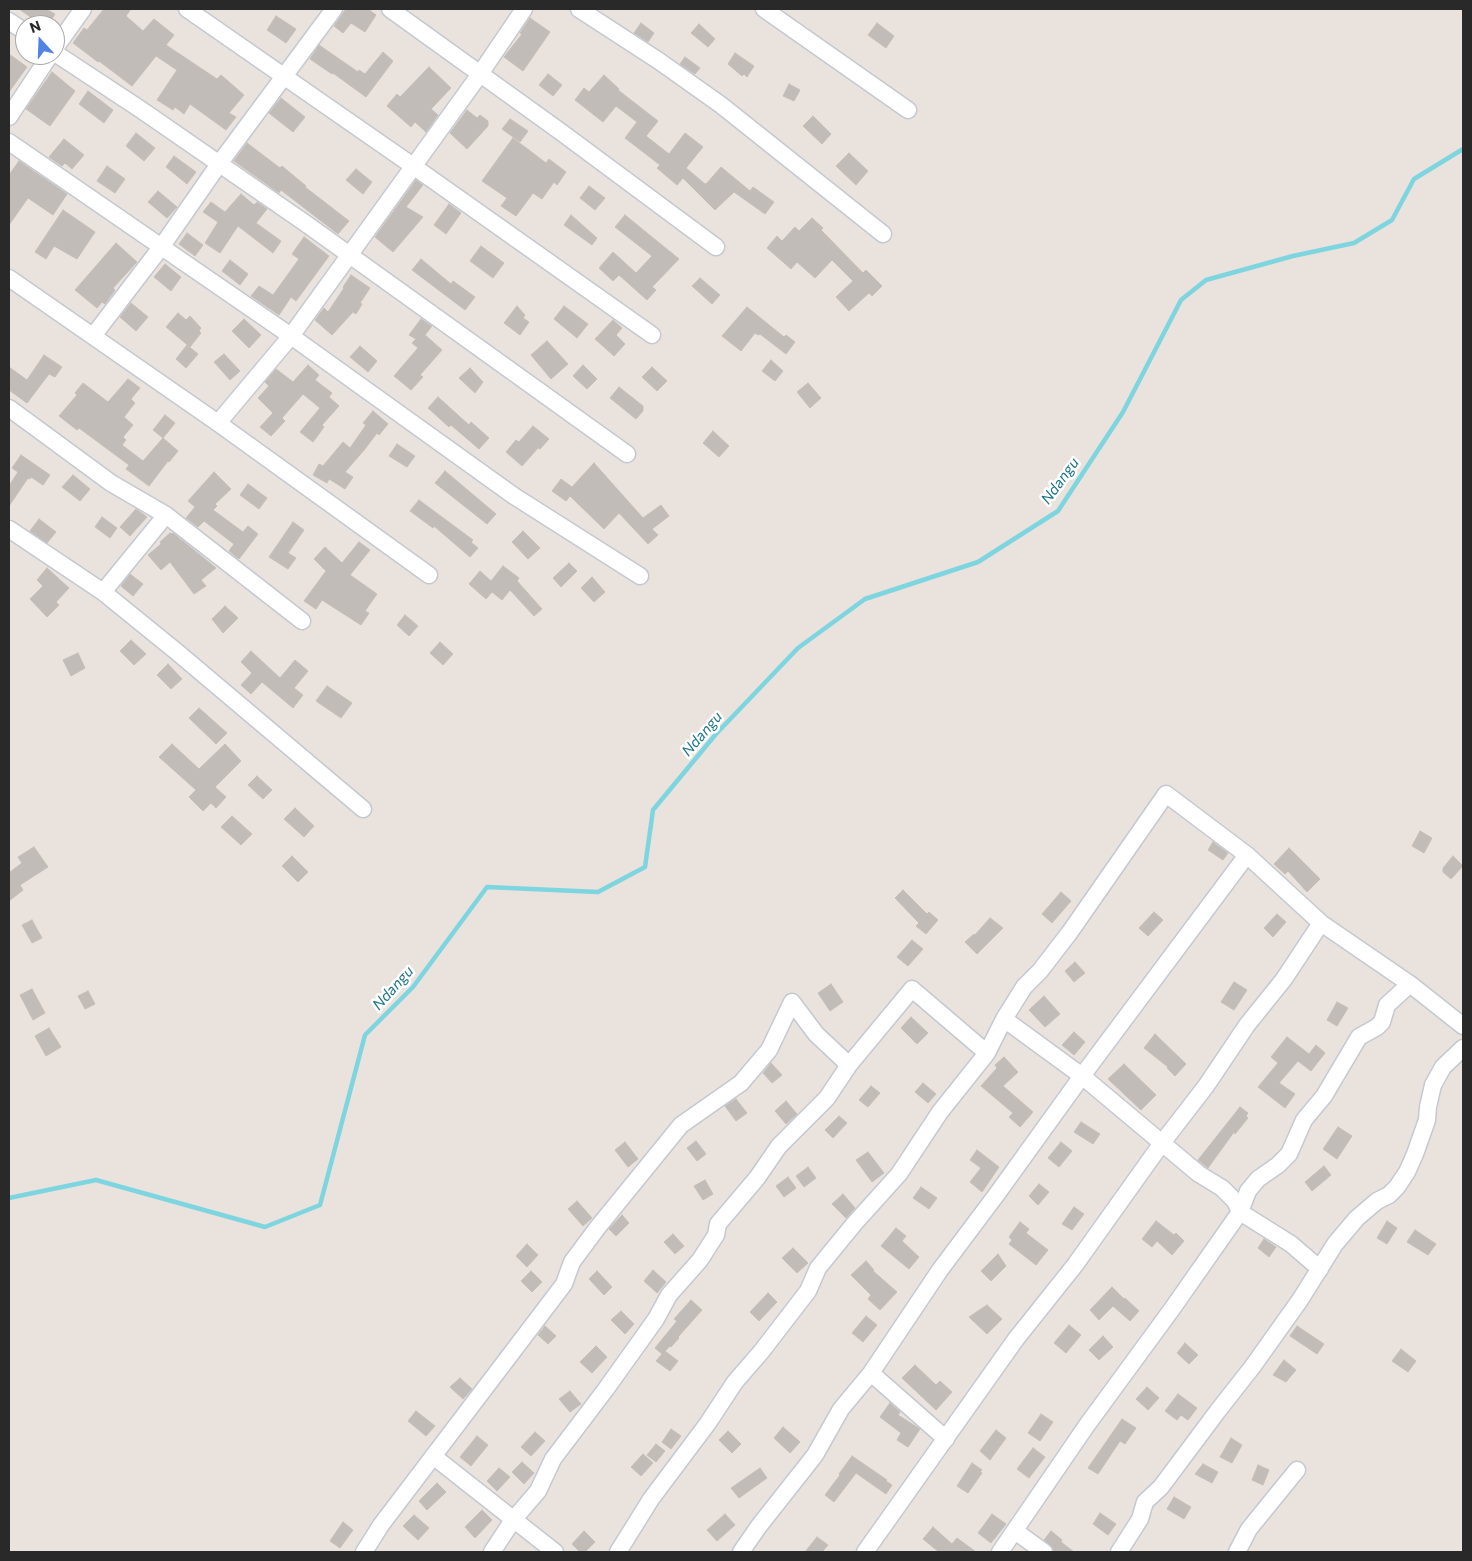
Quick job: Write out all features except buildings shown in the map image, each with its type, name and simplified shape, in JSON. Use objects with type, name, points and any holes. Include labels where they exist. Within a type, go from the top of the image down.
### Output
[{"type":"street","points":[[65,34],[83,9]]},
{"type":"street","points":[[187,9],[414,166],[652,335]]},
{"type":"street","points":[[93,336],[162,246],[219,164],[334,9]]},
{"type":"street","points":[[390,9],[716,247]]},
{"type":"street","points":[[218,423],[291,336],[480,74],[524,9]]},
{"type":"street","points":[[579,9],[659,61],[721,106],[882,234]]},
{"type":"street","points":[[764,9],[908,110]]},
{"type":"street","points":[[65,60],[350,254],[627,454]]},
{"type":"street","points":[[9,117],[43,65]]},
{"type":"street","points":[[9,142],[291,336],[514,496],[640,576]]},
{"type":"street","points":[[9,278],[218,423],[429,576]]},
{"type":"street","points":[[9,408],[111,483],[166,515],[302,621]]},
{"type":"street","points":[[103,592],[166,515]]},
{"type":"street","points":[[9,528],[103,592],[363,809]]},
{"type":"street","points":[[618,1552],[651,1499],[708,1423],[735,1382],[761,1352],[808,1291],[818,1268],[899,1174],[940,1112],[987,1053],[1004,1019],[1024,987],[1040,971],[1070,932],[1166,794],[1247,855],[1322,923],[1410,984],[1463,1026]]},
{"type":"street","points":[[741,1552],[815,1455],[841,1409],[870,1373],[940,1270],[1247,855]]},
{"type":"street","points":[[865,1552],[1016,1340],[1075,1265],[1162,1143],[1206,1086],[1248,1025],[1284,979],[1322,923]]},
{"type":"street","points":[[1000,1552],[1087,1425],[1240,1212],[1248,1190],[1258,1178],[1278,1165],[1289,1154],[1304,1120],[1324,1096],[1359,1038],[1382,1022],[1387,1005],[1410,984]]},
{"type":"street","points":[[492,1552],[513,1520],[538,1491],[553,1459],[656,1319],[670,1295],[700,1260],[716,1235],[718,1224],[757,1178],[779,1146],[827,1098],[849,1065],[912,989],[987,1053]]},
{"type":"street","points":[[364,1552],[381,1525],[564,1284],[572,1262],[577,1255],[649,1163],[682,1125],[741,1083],[770,1050],[792,1002],[816,1034],[849,1065]]},
{"type":"street","points":[[1004,1019],[1082,1076],[1199,1174],[1222,1188],[1235,1201],[1240,1212],[1292,1244],[1320,1269]]},
{"type":"street","points":[[1119,1552],[1140,1519],[1145,1502],[1161,1487],[1254,1366],[1336,1244],[1358,1218],[1397,1187],[1415,1154],[1427,1120],[1433,1085],[1443,1067],[1463,1048]]},
{"type":"street","points":[[870,1373],[946,1439]]},
{"type":"street","points":[[433,1456],[555,1552]]},
{"type":"street","points":[[1237,1552],[1249,1529],[1297,1470]]},
{"type":"street","points":[[1015,1531],[1044,1552]]},
{"type":"waterway","name":"Ndangu","points":[[9,1198],[96,1180],[265,1227],[320,1205],[365,1035],[413,987],[487,887],[598,892],[645,867],[653,810],[716,734],[798,648],[865,599],[978,562],[1058,511],[1123,412],[1181,300],[1206,280],[1293,256],[1354,243],[1392,220],[1414,179],[1463,149]]}]
